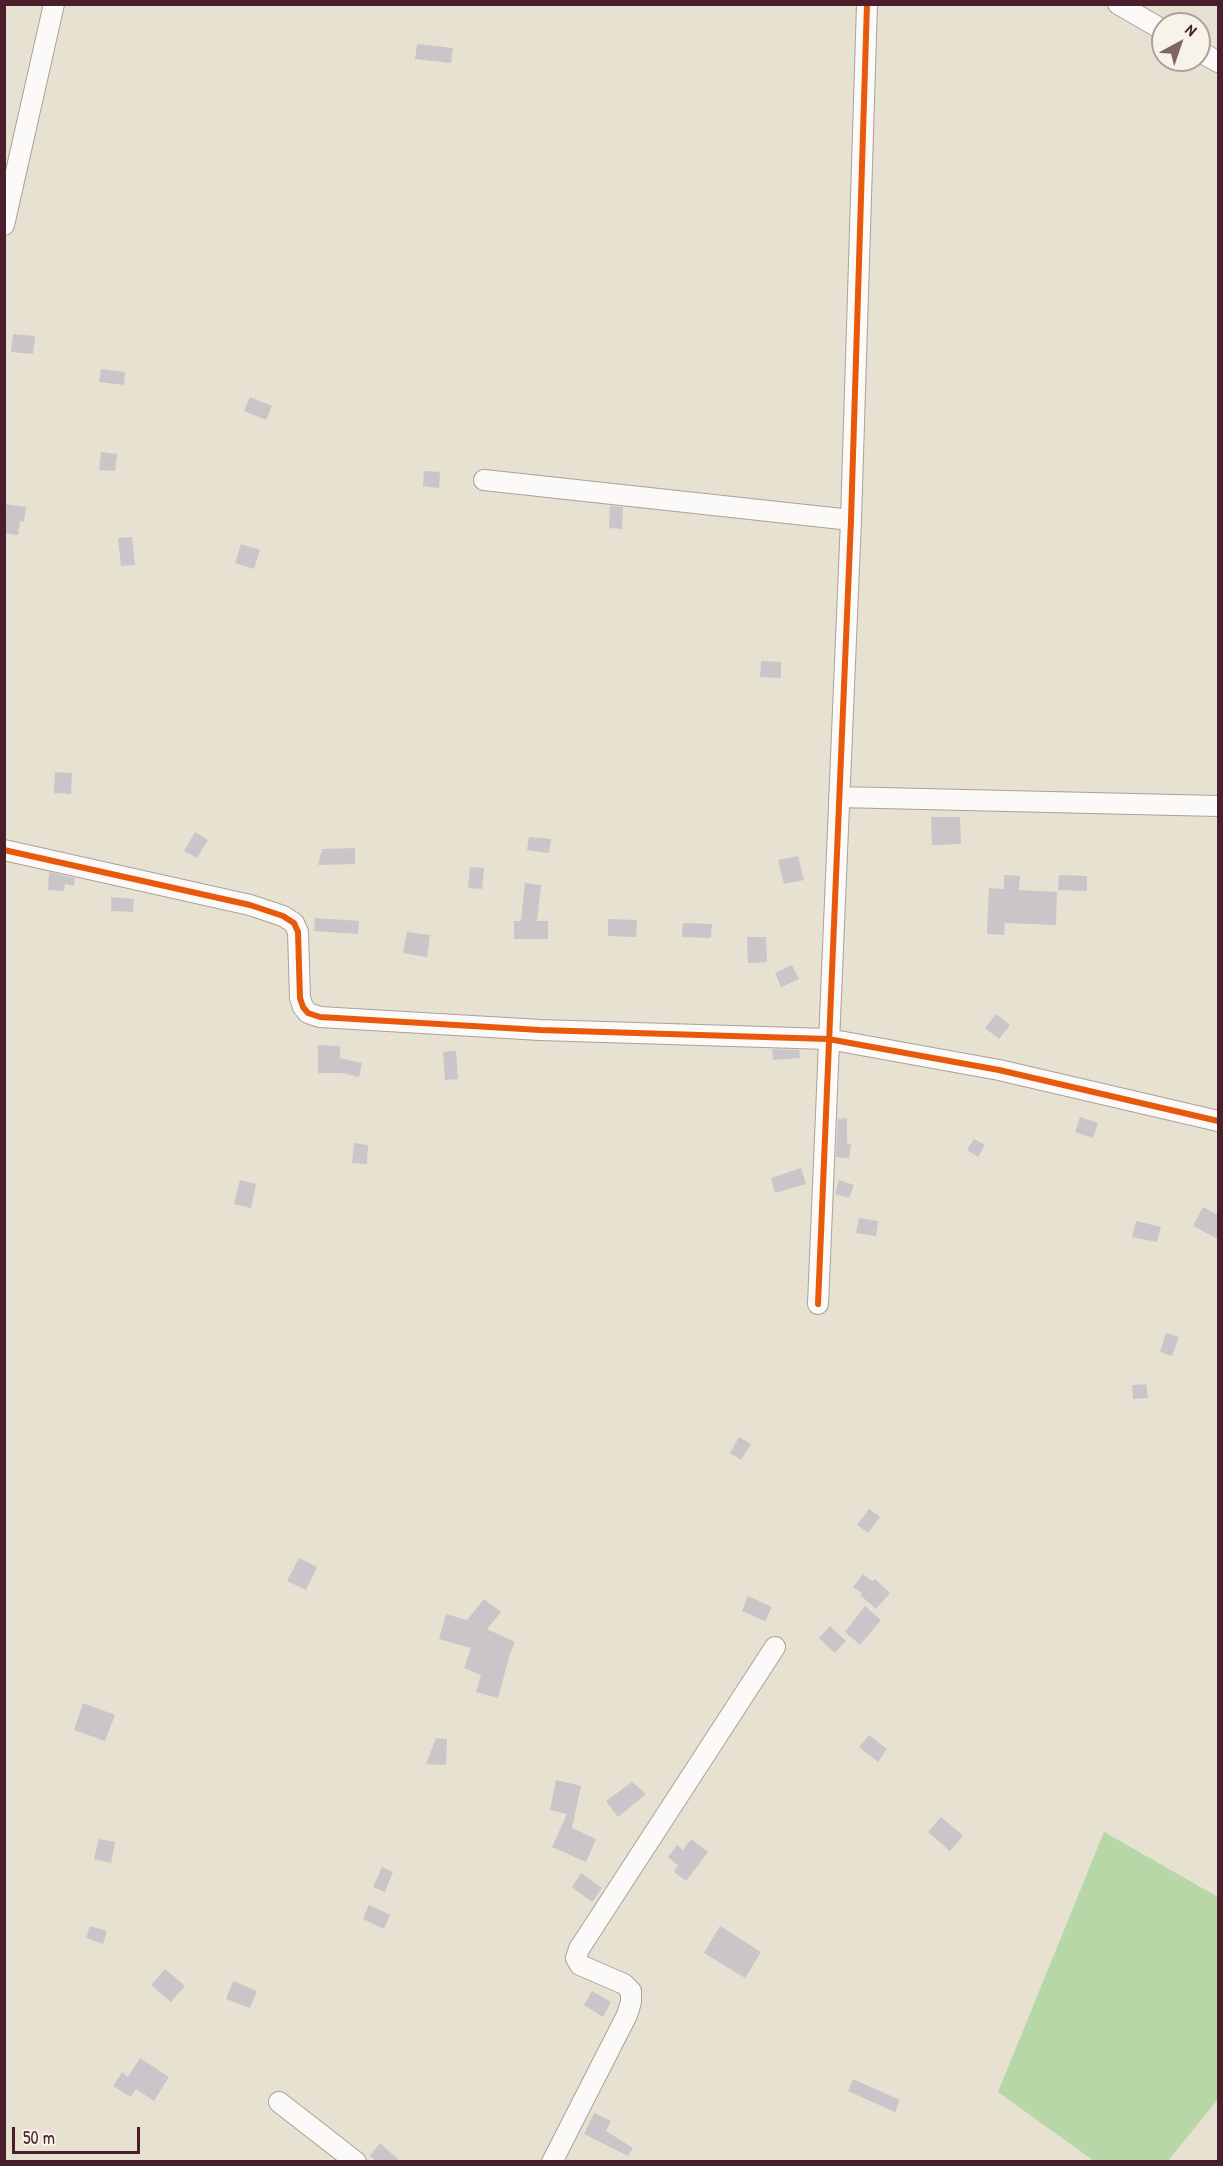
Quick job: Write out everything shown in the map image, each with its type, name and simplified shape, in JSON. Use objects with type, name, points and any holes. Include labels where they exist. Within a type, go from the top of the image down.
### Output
[{"type":"street","points":[[4,225],[54,4]]},
{"type":"street","points":[[818,1304],[851,520],[867,4]]},
{"type":"street","points":[[1118,4],[1151,23]]},
{"type":"street","points":[[484,480],[851,520]]},
{"type":"street","points":[[839,797],[1218,806]]},
{"type":"street","points":[[4,850],[250,905],[284,916],[294,923],[298,932],[300,998],[303,1007],[308,1013],[320,1017],[540,1030],[828,1039],[999,1070],[1218,1121]]},
{"type":"street","points":[[552,2162],[631,2002],[631,1991],[624,1984],[580,1965],[576,1958],[579,1949],[775,1647]]},
{"type":"street","points":[[279,2102],[356,2162]]},
{"type":"green space","points":[[1104,1832],[1218,1897],[1218,2099],[1168,2161],[1094,2161],[998,2092]]},
{"type":"building","points":[[417,44],[453,48],[451,63],[415,59]]},
{"type":"building","points":[[13,334],[35,336],[33,354],[11,352]]},
{"type":"building","points":[[101,369],[125,372],[124,385],[99,382]]},
{"type":"building","points":[[250,397],[272,406],[266,420],[244,411]]},
{"type":"building","points":[[101,452],[117,454],[115,471],[99,470]]},
{"type":"building","points":[[424,471],[440,472],[439,488],[423,486]]},
{"type":"building","points":[[4,504],[26,507],[24,522],[20,521],[18,535],[4,533]]},
{"type":"building","points":[[610,506],[623,507],[622,529],[609,528]]},
{"type":"building","points":[[132,537],[135,565],[121,566],[118,538]]},
{"type":"building","points":[[241,544],[260,550],[254,569],[235,563]]},
{"type":"building","points":[[761,661],[781,662],[781,678],[760,677]]},
{"type":"building","points":[[55,772],[72,773],[71,794],[54,793]]},
{"type":"building","points":[[931,817],[960,817],[961,844],[932,845]]},
{"type":"building","points":[[195,832],[208,840],[197,858],[184,851]]},
{"type":"building","points":[[529,837],[551,839],[549,853],[527,850]]},
{"type":"building","points":[[355,848],[355,864],[318,865],[322,849]]},
{"type":"building","points":[[798,856],[804,880],[784,884],[778,860]]},
{"type":"building","points":[[470,867],[484,868],[482,889],[468,888]]},
{"type":"building","points":[[49,872],[75,878],[74,886],[65,884],[64,891],[48,890]]},
{"type":"building","points":[[1004,875],[1020,876],[1019,890],[1057,892],[1056,925],[1005,923],[1004,935],[987,934],[989,888],[1004,889]]},
{"type":"building","points":[[1059,875],[1087,876],[1087,891],[1058,890]]},
{"type":"building","points":[[525,883],[541,885],[537,921],[548,921],[548,939],[514,939],[514,921],[521,921]]},
{"type":"building","points":[[111,897],[134,899],[133,912],[111,911]]},
{"type":"building","points":[[315,918],[359,921],[358,934],[314,931]]},
{"type":"building","points":[[608,919],[637,920],[636,937],[608,936]]},
{"type":"building","points":[[683,923],[712,924],[711,938],[682,937]]},
{"type":"building","points":[[407,932],[430,935],[427,957],[403,953]]},
{"type":"building","points":[[747,937],[766,937],[767,962],[748,963]]},
{"type":"building","points":[[792,965],[799,979],[781,987],[775,973]]},
{"type":"building","points":[[996,1014],[1010,1025],[999,1039],[985,1028]]},
{"type":"building","points":[[318,1045],[340,1046],[340,1058],[362,1063],[359,1077],[342,1073],[318,1073]]},
{"type":"building","points":[[772,1049],[799,1050],[800,1058],[773,1060]]},
{"type":"building","points":[[456,1051],[458,1079],[445,1080],[443,1052]]},
{"type":"building","points":[[1080,1117],[1098,1123],[1093,1138],[1075,1132]]},
{"type":"building","points":[[847,1118],[847,1143],[851,1144],[849,1158],[836,1157],[838,1119]]},
{"type":"building","points":[[974,1139],[985,1145],[978,1157],[967,1150]]},
{"type":"building","points":[[354,1143],[368,1145],[367,1164],[352,1163]]},
{"type":"building","points":[[801,1168],[806,1184],[775,1193],[771,1178]]},
{"type":"building","points":[[240,1180],[256,1184],[251,1208],[234,1204]]},
{"type":"building","points":[[839,1180],[854,1185],[849,1198],[835,1194]]},
{"type":"building","points":[[1203,1207],[1218,1215],[1218,1239],[1193,1226]]},
{"type":"building","points":[[859,1218],[878,1221],[876,1236],[856,1233]]},
{"type":"building","points":[[1136,1221],[1161,1227],[1157,1242],[1132,1237]]},
{"type":"building","points":[[1166,1333],[1179,1337],[1172,1356],[1160,1352]]},
{"type":"building","points":[[1146,1384],[1148,1398],[1133,1399],[1132,1385]]},
{"type":"building","points":[[739,1437],[751,1444],[741,1460],[730,1453]]},
{"type":"building","points":[[869,1509],[880,1517],[868,1533],[857,1525]]},
{"type":"building","points":[[299,1558],[317,1567],[306,1590],[287,1581]]},
{"type":"building","points":[[863,1574],[872,1581],[875,1579],[890,1593],[876,1609],[860,1595],[862,1593],[853,1587]]},
{"type":"building","points":[[748,1596],[772,1607],[765,1621],[742,1611]]},
{"type":"building","points":[[484,1599],[501,1612],[487,1629],[515,1642],[498,1698],[476,1692],[481,1675],[464,1668],[471,1648],[439,1639],[446,1614],[467,1620]]},
{"type":"building","points":[[865,1606],[881,1620],[860,1645],[845,1632]]},
{"type":"building","points":[[830,1626],[846,1641],[835,1653],[819,1638]]},
{"type":"building","points":[[83,1703],[115,1715],[105,1741],[74,1730]]},
{"type":"building","points":[[869,1735],[887,1749],[878,1762],[859,1747]]},
{"type":"building","points":[[436,1738],[447,1739],[446,1765],[426,1764]]},
{"type":"building","points":[[556,1780],[581,1786],[572,1828],[596,1839],[586,1862],[552,1847],[567,1814],[550,1810]]},
{"type":"building","points":[[632,1782],[646,1794],[618,1817],[606,1801]]},
{"type":"building","points":[[941,1817],[963,1836],[950,1851],[928,1832]]},
{"type":"building","points":[[99,1839],[115,1842],[111,1863],[94,1859]]},
{"type":"building","points":[[691,1839],[708,1852],[686,1881],[674,1872],[678,1865],[668,1857],[677,1845],[683,1850]]},
{"type":"building","points":[[382,1867],[393,1872],[385,1892],[373,1887]]},
{"type":"building","points":[[581,1873],[602,1888],[592,1902],[572,1887]]},
{"type":"building","points":[[369,1905],[390,1915],[384,1929],[363,1919]]},
{"type":"building","points":[[90,1926],[107,1931],[103,1944],[86,1938]]},
{"type":"building","points":[[720,1926],[761,1952],[745,1978],[704,1953]]},
{"type":"building","points":[[165,1969],[185,1986],[171,2002],[151,1985]]},
{"type":"building","points":[[233,1981],[257,1991],[250,2008],[226,1999]]},
{"type":"building","points":[[592,1991],[611,2002],[603,2017],[584,2005]]},
{"type":"building","points":[[140,2058],[169,2077],[154,2101],[136,2089],[131,2097],[113,2086],[122,2072],[128,2077]]},
{"type":"building","points":[[853,2079],[900,2100],[895,2112],[848,2091]]},
{"type":"building","points":[[594,2113],[611,2121],[606,2131],[633,2148],[628,2156],[584,2134]]},
{"type":"building","points":[[380,2143],[401,2162],[377,2162],[370,2156]]},
{"type":"cycle path","points":[[818,1304],[851,520],[867,4]]},
{"type":"cycle path","points":[[4,850],[250,905],[283,916],[294,923],[298,932],[300,998],[303,1007],[308,1013],[320,1017],[540,1030],[828,1039],[999,1070],[1218,1121]]}]
